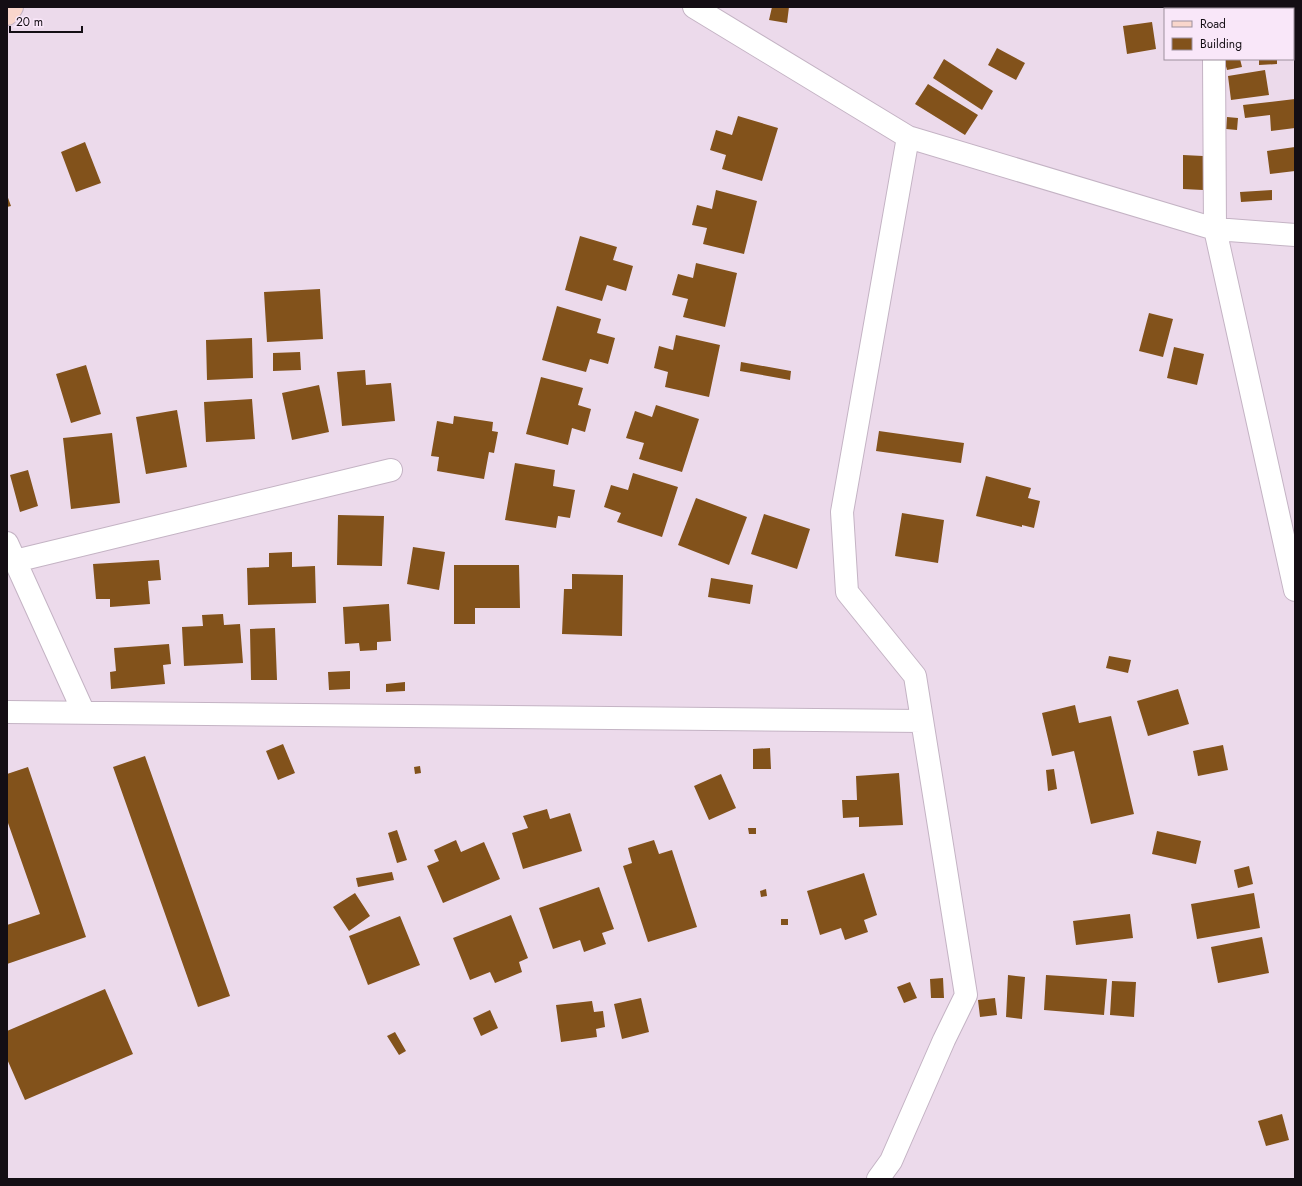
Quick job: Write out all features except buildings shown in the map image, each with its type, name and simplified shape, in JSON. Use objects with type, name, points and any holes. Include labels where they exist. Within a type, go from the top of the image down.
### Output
[{"type":"main road","points":[[7,14],[12,7]]},
{"type":"street","points":[[694,7],[908,137],[1215,229],[1295,235]]},
{"type":"street","points":[[1214,60],[1215,229],[1295,590]]},
{"type":"street","points":[[878,1179],[891,1161],[944,1040],[966,995],[915,676],[846,592],[842,512],[908,137]]},
{"type":"street","points":[[84,713],[11,552],[391,470]]},
{"type":"street","points":[[7,712],[922,721]]}]
